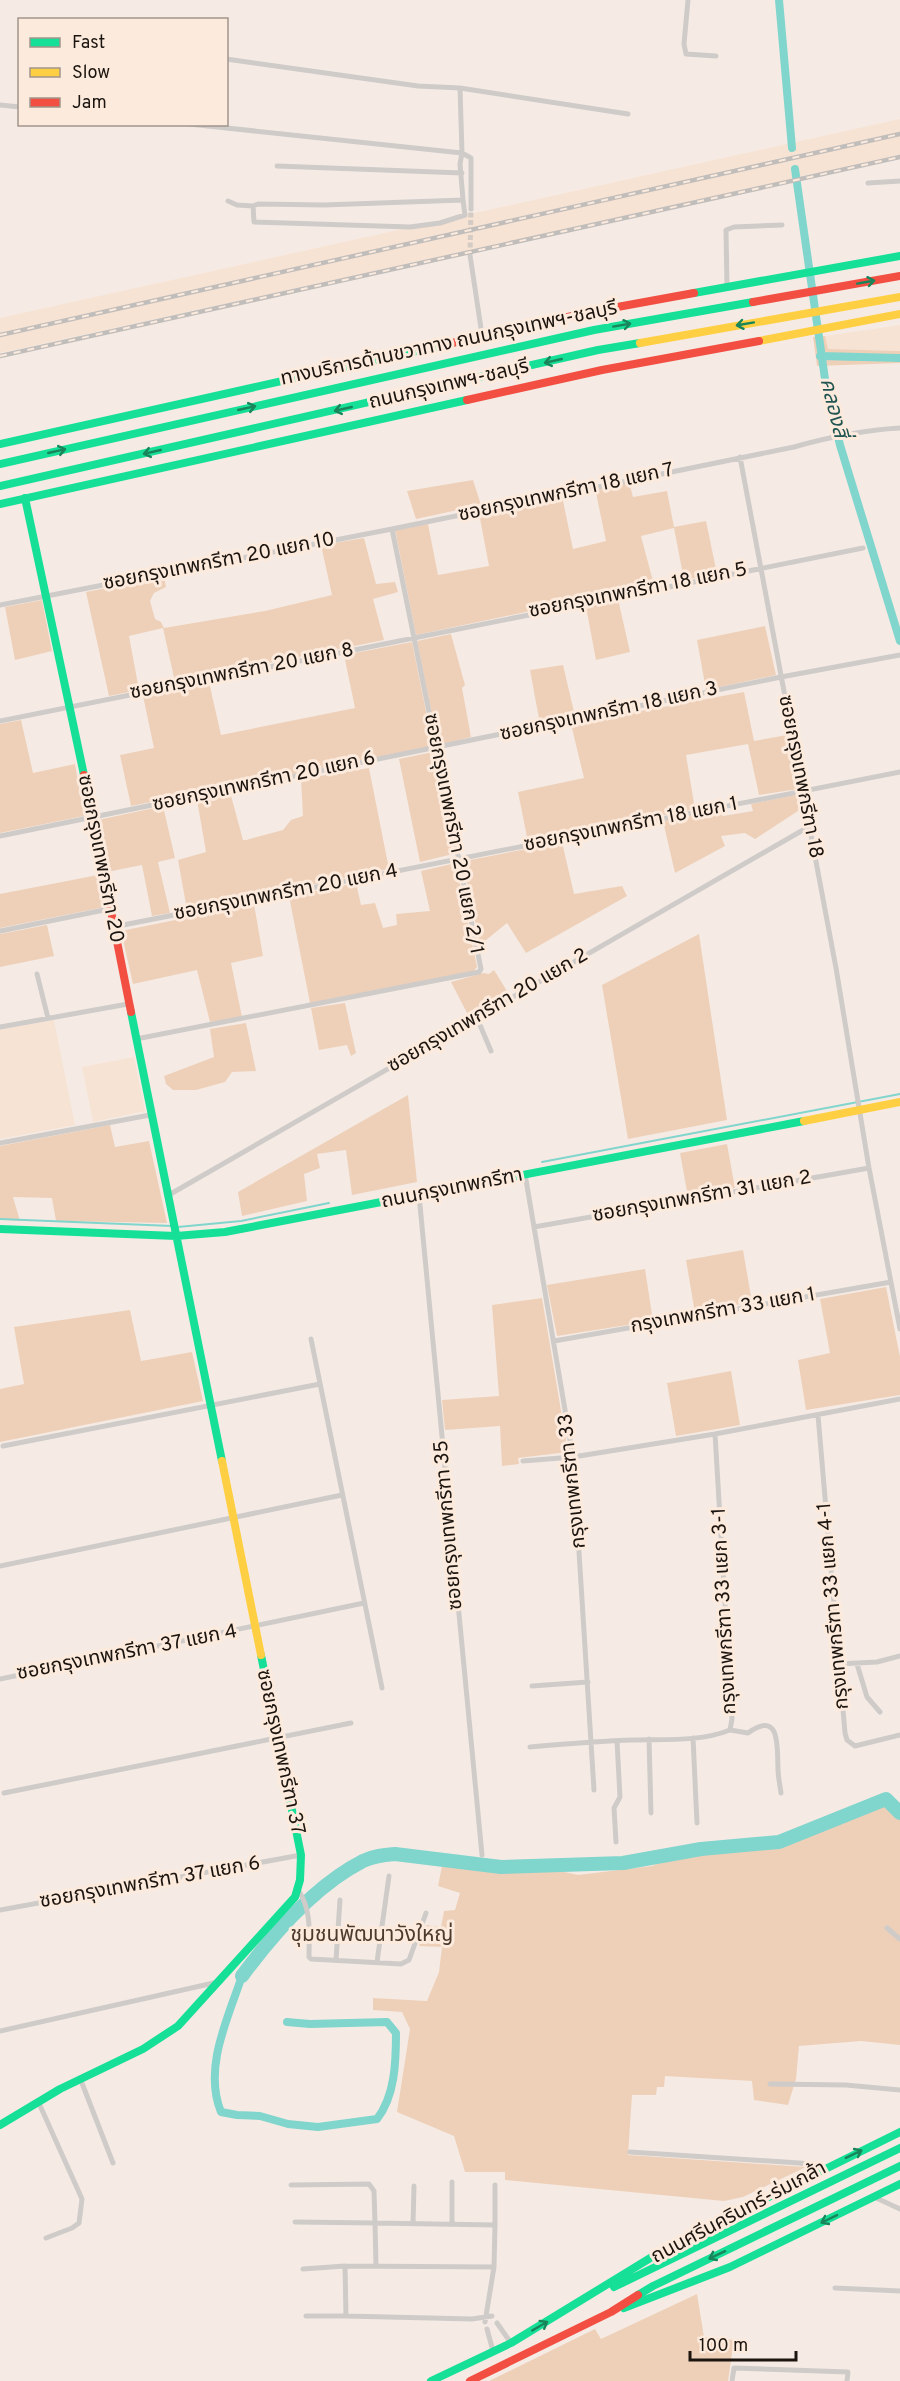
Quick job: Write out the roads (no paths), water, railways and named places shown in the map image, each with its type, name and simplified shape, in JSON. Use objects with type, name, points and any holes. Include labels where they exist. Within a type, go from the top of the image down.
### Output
[{"type":"main road","name":"ทางบริการด้านขวาทาง ถนนกรุงเทพฯ-ชลบุรี","points":[[0,444],[590,312],[900,255]]},
{"type":"main road","name":"ถนนกรุงเทพฯ-ชลบุรี","points":[[0,464],[594,330],[900,276]]},
{"type":"main road","name":"ถนนกรุงเทพฯ-ชลบุรี","points":[[0,486],[598,350],[900,297]]},
{"type":"main road","points":[[0,504],[602,370],[900,314]]},
{"type":"main road","name":"ซอยกรุงเทพกรีฑา 20","points":[[25,498],[70,707],[175,1233]]},
{"type":"main road","name":"ถนนกรุงเทพกรีฑา","points":[[0,1229],[225,1232],[525,1174],[859,1104],[900,1102]]},
{"type":"main road","name":"ซอยกรุงเทพกรีฑา 37","points":[[175,1233],[301,1855],[303,1874],[299,1892]]},
{"type":"main road","points":[[0,2125],[80,2078],[143,2049],[178,2026],[299,1892]]},
{"type":"main road","name":"ถนนศรีนครินทร์-ร่มเกล้า","points":[[431,2381],[511,2343],[582,2302],[670,2246],[899,2133]]},
{"type":"main road","name":"ถนนศรีนครินทร์-ร่มเกล้า","points":[[582,2302],[900,2148]]},
{"type":"main road","name":"ถนนศรีนครินทร์-ร่มเกล้า","points":[[470,2381],[610,2312],[652,2286],[900,2166]]},
{"type":"main road","name":"ถนนศรีนครินทร์-ร่มเกล้า","points":[[610,2312],[658,2297],[787,2239],[900,2184]]},
{"type":"street","points":[[688,0],[684,44],[686,54],[716,56]]},
{"type":"street","points":[[228,59],[418,86],[460,88],[628,114]]},
{"type":"street","points":[[253,206],[254,222],[410,227],[440,223],[465,215],[460,164],[462,153],[460,88]]},
{"type":"street","points":[[0,105],[18,107]]},
{"type":"street","points":[[208,126],[462,153],[471,158],[471,209]]},
{"type":"street","points":[[277,166],[462,173]]},
{"type":"street","points":[[868,183],[900,181]]},
{"type":"street","points":[[228,201],[237,205],[253,206],[258,204],[324,205],[463,200]]},
{"type":"street","points":[[727,286],[726,230],[734,227],[782,225]]},
{"type":"street","points":[[470,255],[482,335]]},
{"type":"street","name":"ซอยกรุงเทพกรีฑา 18 แยก 7","points":[[392,529],[868,429],[900,428]]},
{"type":"street","name":"ซอยกรุงเทพกรีฑา 18","points":[[740,457],[810,826],[869,1167],[900,1329]]},
{"type":"street","name":"ซอยกรุงเทพกรีฑา 20 แยก 10","points":[[0,605],[392,529]]},
{"type":"street","name":"ซอยกรุงเทพกรีฑา 20 แยก 2/1","points":[[136,1039],[479,972],[481,969],[392,529]]},
{"type":"street","name":"ซอยกรุงเทพกรีฑา 18 แยก 5","points":[[414,637],[863,548]]},
{"type":"street","name":"ซอยกรุงเทพกรีฑา 20 แยก 8","points":[[0,721],[414,637]]},
{"type":"street","name":"ซอยกรุงเทพกรีฑา 18 แยก 3","points":[[436,747],[900,655]]},
{"type":"street","name":"ซอยกรุงเทพกรีฑา 20 แยก 6","points":[[0,836],[436,747]]},
{"type":"street","name":"ซอยกรุงเทพกรีฑา 18 แยก 1","points":[[459,859],[900,772]]},
{"type":"street","name":"ซอยกรุงเทพกรีฑา 20 แยก 2","points":[[167,1196],[810,826]]},
{"type":"street","name":"ซอยกรุงเทพกรีฑา 20 แยก 4","points":[[113,927],[459,859]]},
{"type":"street","points":[[0,931],[109,909]]},
{"type":"street","points":[[37,974],[48,1018]]},
{"type":"street","points":[[0,1027],[128,1004]]},
{"type":"street","points":[[477,1018],[491,1051]]},
{"type":"street","points":[[0,1143],[150,1115]]},
{"type":"street","name":"ซอยกรุงเทพกรีฑา 31 แยก 2","points":[[534,1227],[869,1167]]},
{"type":"street","name":"กรุงเทพกรีฑา 33","points":[[525,1174],[573,1456],[594,1790]]},
{"type":"street","name":"ซอยกรุงเทพกรีฑา 35","points":[[419,1195],[482,1855]]},
{"type":"street","name":"กรุงเทพกรีฑา 33 แยก 1","points":[[554,1341],[891,1282]]},
{"type":"street","points":[[310,1339],[382,1688]]},
{"type":"street","points":[[3,1446],[320,1384]]},
{"type":"street","points":[[523,1461],[573,1456],[715,1434],[900,1399]]},
{"type":"street","name":"กรุงเทพกรีฑา 33 แยก 4-1","points":[[818,1415],[838,1664],[847,1740],[855,1746],[862,1746],[900,1735]]},
{"type":"street","name":"กรุงเทพกรีฑา 33 แยก 3-1","points":[[530,1746],[591,1741],[693,1738],[730,1730],[732,1719],[715,1434]]},
{"type":"street","points":[[0,1566],[342,1495]]},
{"type":"street","name":"ซอยกรุงเทพกรีฑา 37 แยก 4","points":[[0,1678],[364,1603]]},
{"type":"street","points":[[838,1664],[857,1664],[900,1656]]},
{"type":"street","points":[[857,1664],[867,1697],[880,1712]]},
{"type":"street","points":[[532,1686],[588,1682]]},
{"type":"street","points":[[4,1793],[351,1723]]},
{"type":"street","points":[[730,1730],[748,1733],[759,1726],[766,1725],[773,1730],[778,1742],[778,1775],[781,1793]]},
{"type":"street","points":[[693,1738],[697,1823]]},
{"type":"street","points":[[649,1739],[651,1813]]},
{"type":"street","points":[[616,1842],[614,1808],[620,1797],[617,1741]]},
{"type":"street","name":"ซอยกรุงเทพกรีฑา 37 แยก 6","points":[[0,1911],[301,1855]]},
{"type":"street","points":[[376,1962],[389,1876]]},
{"type":"street","points":[[299,1892],[307,1908],[309,1957],[311,1959],[400,1964],[409,1960],[426,1913]]},
{"type":"street","points":[[336,1960],[339,1900]]},
{"type":"street","points":[[886,1928],[900,1939]]},
{"type":"street","points":[[0,2031],[219,1982]]},
{"type":"street","points":[[80,2078],[113,2163]]},
{"type":"street","points":[[770,2084],[846,2085],[900,2090]]},
{"type":"street","points":[[38,2101],[82,2199],[78,2223],[72,2228],[46,2238]]},
{"type":"street","points":[[630,2152],[800,2163],[809,2164],[821,2170]]},
{"type":"street","points":[[452,2182],[452,2224]]},
{"type":"street","points":[[291,2184],[369,2184],[374,2191],[376,2266]]},
{"type":"street","points":[[493,2351],[488,2309],[494,2267],[495,2185]]},
{"type":"street","points":[[414,2186],[414,2224]]},
{"type":"street","points":[[874,2197],[900,2209]]},
{"type":"street","points":[[295,2222],[495,2225]]},
{"type":"street","points":[[303,2269],[345,2266],[494,2267]]},
{"type":"street","points":[[345,2266],[346,2316]]},
{"type":"street","points":[[835,2288],[900,2291]]},
{"type":"street","points":[[306,2316],[490,2321],[511,2343]]},
{"type":"street","points":[[732,2381],[734,2368],[848,2372],[847,2381]]},
{"type":"waterway","name":"คลองสี่","points":[[779,0],[792,148]]},
{"type":"waterway","name":"คลองสี่","points":[[795,169],[826,386],[840,445],[900,641]]},
{"type":"waterway","points":[[820,356],[900,358]]},
{"type":"waterway","points":[[542,1162],[900,1094]]},
{"type":"waterway","points":[[178,1227],[241,1221],[329,1203]]},
{"type":"waterway","points":[[0,1219],[172,1226]]},
{"type":"waterway","points":[[242,1976],[282,1927],[312,1897],[346,1871],[375,1857],[395,1854],[501,1867],[623,1863],[701,1849],[779,1842],[886,1799],[900,1813]]},
{"type":"waterway","points":[[242,1976],[224,2026],[216,2061],[216,2095],[221,2112],[260,2116],[288,2124],[318,2127],[377,2119],[388,2100],[395,2067],[396,2033],[387,2022],[310,2024],[287,2022]]},
{"type":"tunnel","points":[[470,255],[471,209]]},
{"type":"railway","points":[[0,335],[900,134]]},
{"type":"railway","points":[[0,356],[900,157]]},
{"type":"district","name":"ชุมชนพัฒนาวังใหญ่","points":[[372,1935]]}]
